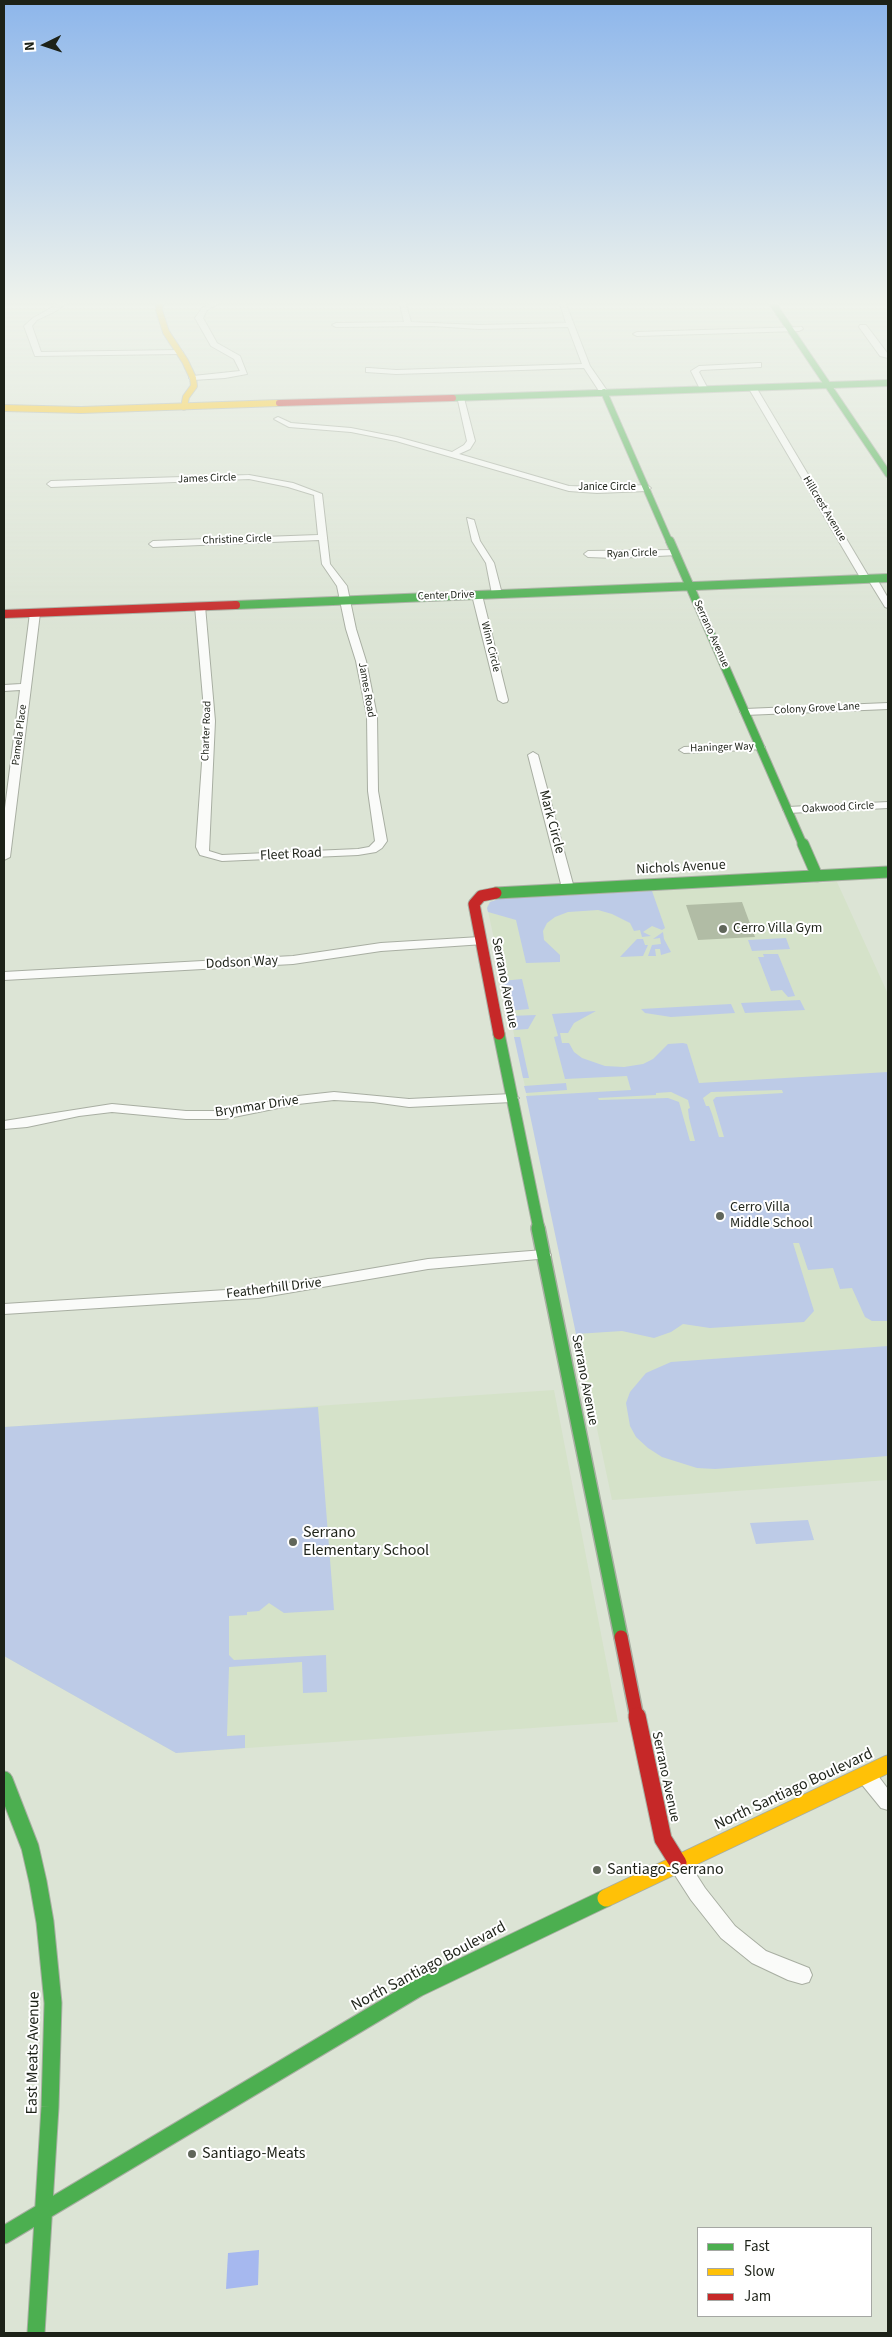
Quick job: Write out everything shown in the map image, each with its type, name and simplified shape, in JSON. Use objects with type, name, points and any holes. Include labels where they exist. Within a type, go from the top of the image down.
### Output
[{"type":"street","points":[[452,455],[467,447],[471,441],[464,413]]},
{"type":"street","name":"Serrano Avenue","points":[[613,413],[817,876]]},
{"type":"street","name":"Hillcrest Avenue","points":[[768,413],[869,579],[888,605]]},
{"type":"street","points":[[851,413],[876,450],[888,474]]},
{"type":"street","name":"Janice Circle","points":[[278,419],[284,424],[294,426],[341,429],[382,436],[569,488],[647,488]]},
{"type":"street","points":[[876,450],[888,461]]},
{"type":"street","name":"James Circle","points":[[51,484],[231,478],[265,479],[318,494],[322,537]]},
{"type":"street","points":[[470,520],[476,541],[490,563],[496,594]]},
{"type":"street","name":"Christine Circle","points":[[153,544],[322,537]]},
{"type":"street","name":"James Road","points":[[322,537],[326,564],[340,583],[346,600],[372,716],[373,791],[381,841],[375,848]]},
{"type":"street","name":"Ryan Circle","points":[[588,554],[675,553]]},
{"type":"street","name":"Center Drive","points":[[4,614],[888,578]]},
{"type":"street","name":"Winn Circle","points":[[476,594],[503,700]]},
{"type":"street","name":"Charter Road","points":[[200,606],[210,721],[202,848],[206,855]]},
{"type":"street","name":"Pamela Place","points":[[4,857],[17,767],[35,613]]},
{"type":"street","points":[[4,688],[26,687]]},
{"type":"street","name":"Colony Grove Lane","points":[[745,712],[888,706]]},
{"type":"street","name":"Haninger Way","points":[[684,750],[760,746]]},
{"type":"street","name":"Mark Circle","points":[[533,755],[568,888]]},
{"type":"street","points":[[4,768],[17,767]]},
{"type":"street","name":"Oakwood Circle","points":[[788,810],[888,805]]},
{"type":"street","name":"Fleet Road","points":[[206,855],[222,858],[358,852],[375,848]]},
{"type":"street","name":"Nichols Avenue","points":[[476,899],[484,895],[500,892],[888,872]]},
{"type":"street","name":"Serrano Avenue","points":[[476,899],[475,913],[480,941],[660,1828],[663,1839],[678,1863]]},
{"type":"street","name":"Dodson Way","points":[[4,976],[293,960],[382,946],[480,941]]},
{"type":"street","name":"Brynmar Drive","points":[[4,1125],[27,1123],[79,1112],[112,1108],[186,1115],[224,1115],[298,1100],[334,1096],[373,1098],[409,1103],[512,1098]]},
{"type":"street","name":"Featherhill Drive","points":[[4,1309],[266,1292],[428,1264],[544,1255]]},
{"type":"street","name":"North Santiago Boulevard","points":[[4,2235],[399,1998],[434,1979],[888,1764]]},
{"type":"street","points":[[866,1774],[888,1802]]},
{"type":"street","name":"East Meats Avenue","points":[[4,1780],[30,1847],[40,1890],[50,1959],[53,2003],[36,2333]]},
{"type":"street","points":[[678,1863],[698,1894],[728,1932],[759,1957],[788,1971],[802,1975]]},
{"type":"shaded area","name":"Cerro Villa Middle School","points":[[837,882],[888,994],[888,1480],[612,1500],[487,906],[490,902],[499,899]]},
{"type":"shaded area","points":[[652,891],[665,928],[662,930],[652,926],[643,932],[651,936],[642,937],[640,930],[634,931],[630,923],[612,914],[598,910],[568,912],[555,917],[547,923],[543,931],[544,940],[560,955],[560,962],[526,963],[516,920],[488,912],[487,908],[490,902],[499,899]]},
{"type":"shaded area","points":[[663,932],[664,939],[671,952],[661,955],[660,949],[655,949],[656,956],[648,956],[652,945],[661,944],[660,938],[653,939]]},
{"type":"shaded area","points":[[786,938],[790,949],[752,951],[748,940]]},
{"type":"shaded area","points":[[637,939],[643,939],[645,945],[648,945],[643,956],[620,957]]},
{"type":"shaded area","points":[[763,954],[778,954],[795,996],[788,997],[782,990],[771,991],[758,957],[764,957]]},
{"type":"shaded area","points":[[522,979],[529,1009],[508,1011],[502,981]]},
{"type":"shaded area","points":[[800,1000],[805,1010],[745,1013],[741,1003]]},
{"type":"shaded area","points":[[731,1004],[735,1013],[671,1017],[645,1013],[641,1009]]},
{"type":"shaded area","points":[[596,1011],[574,1023],[568,1033],[560,1033],[562,1043],[569,1043],[574,1052],[582,1058],[605,1066],[624,1067],[643,1064],[653,1059],[668,1044],[687,1044],[699,1083],[888,1072],[888,1321],[872,1321],[865,1317],[852,1288],[840,1289],[833,1268],[808,1270],[799,1243],[793,1243],[814,1311],[804,1322],[710,1328],[683,1324],[671,1332],[654,1338],[622,1331],[576,1334],[526,1096],[631,1090],[627,1076],[565,1079],[554,1037],[558,1036],[552,1014]],"holes":[[[782,1090],[783,1093],[716,1097],[713,1100],[724,1137],[719,1137],[709,1106],[706,1106],[703,1098],[711,1092]],[[671,1092],[688,1100],[690,1108],[688,1109],[689,1118],[695,1141],[690,1141],[679,1102],[668,1098],[599,1100],[598,1098],[656,1095],[656,1093]]]},
{"type":"shaded area","points":[[536,1015],[528,1029],[513,1030],[509,1016]]},
{"type":"shaded area","points":[[514,1037],[520,1037],[529,1078],[523,1078]]},
{"type":"shaded area","points":[[566,1083],[567,1090],[526,1093],[524,1086]]},
{"type":"shaded area","points":[[888,1346],[888,1456],[715,1469],[697,1468],[662,1457],[636,1437],[630,1426],[626,1403],[630,1392],[646,1373],[671,1362]]},
{"type":"shaded area","name":"Serrano Elementary School","points":[[554,1390],[618,1722],[176,1753],[4,1656],[4,1427]]},
{"type":"shaded area","points":[[318,1407],[334,1610],[284,1613],[269,1603],[259,1611],[247,1612],[247,1615],[229,1616],[229,1655],[234,1660],[326,1655],[327,1692],[303,1693],[302,1662],[229,1667],[227,1736],[245,1735],[245,1748],[176,1753],[4,1656],[4,1427]]},
{"type":"shaded area","points":[[808,1520],[814,1540],[756,1544],[750,1523]]},
{"type":"water","points":[[259,2250],[258,2285],[226,2289],[228,2253]]},
{"type":"building","name":"Cerro Villa Gym","points":[[742,902],[755,937],[698,940],[686,905]]},
{"type":"traffic: fast","points":[[613,413],[817,876]]},
{"type":"traffic: fast","points":[[847,413],[888,474]]},
{"type":"traffic: fast","points":[[236,605],[888,578]]},
{"type":"traffic: fast","points":[[496,893],[888,872]]},
{"type":"traffic: fast","points":[[499,1034],[621,1637]]},
{"type":"traffic: fast","points":[[4,1780],[30,1847],[38,1882],[45,1922],[53,2003],[50,2107],[36,2333]]},
{"type":"traffic: fast","points":[[4,2235],[418,1988],[606,1898]]},
{"type":"traffic: slow","points":[[606,1898],[888,1764]]},
{"type":"traffic: jam","points":[[4,614],[236,605]]},
{"type":"traffic: jam","points":[[496,893],[481,896],[474,904],[499,1034]]},
{"type":"traffic: jam","points":[[621,1637],[660,1828],[663,1839],[678,1863]]},
{"type":"place","name":"Cerro Villa Gym","points":[[723,929]]},
{"type":"place","name":"Cerro Villa Middle School","points":[[720,1216]]},
{"type":"place","name":"Serrano Elementary School","points":[[293,1542]]},
{"type":"place","name":"Santiago-Serrano","points":[[597,1870]]},
{"type":"place","name":"Santiago-Meats","points":[[192,2154]]}]
